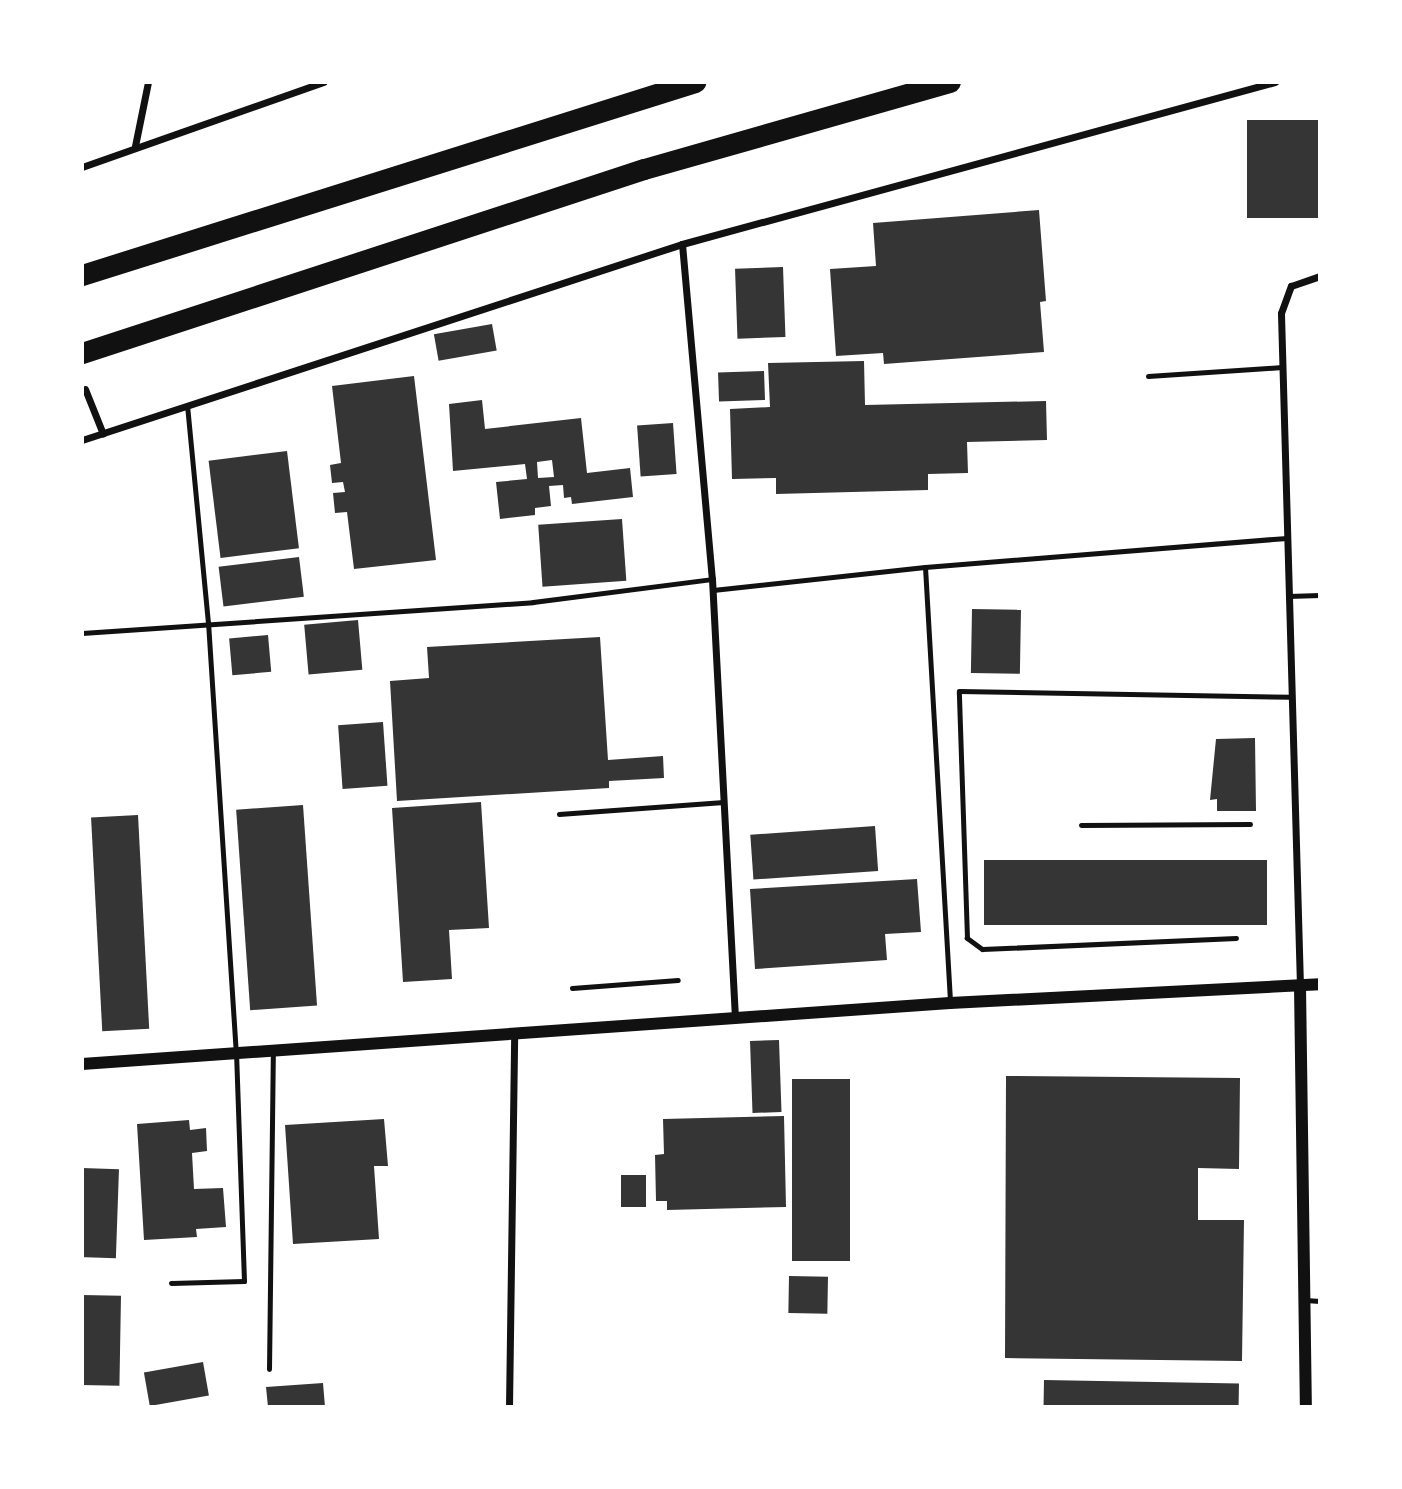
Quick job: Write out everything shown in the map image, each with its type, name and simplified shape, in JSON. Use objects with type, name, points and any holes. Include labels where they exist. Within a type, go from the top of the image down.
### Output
[{"type":"highway","points":[[82,275],[695,82]]},
{"type":"highway","points":[[82,352],[644,169],[950,82]]},
{"type":"street","points":[[135,146],[148,82]]},
{"type":"street","points":[[82,167],[135,146],[323,82]]},
{"type":"street","points":[[82,440],[681,244],[1275,82]]},
{"type":"street","points":[[681,244],[713,590],[735,1019]]},
{"type":"street","points":[[1306,1407],[1300,986],[1281,313],[1291,286],[1320,276]]},
{"type":"street","points":[[85,389],[103,434]]},
{"type":"street","points":[[82,1064],[950,1003],[1320,984]]},
{"type":"street","points":[[509,1407],[514,1032]]},
{"type":"lane","points":[[1148,376],[1282,368]]},
{"type":"lane","points":[[171,1283],[243,1281],[236,1055],[208,622],[187,406]]},
{"type":"lane","points":[[713,590],[925,567],[1287,538]]},
{"type":"lane","points":[[925,567],[950,1003]]},
{"type":"lane","points":[[82,633],[208,622],[533,602],[712,579]]},
{"type":"lane","points":[[1289,596],[1320,595]]},
{"type":"lane","points":[[1236,938],[982,949],[967,938],[959,691],[1292,697]]},
{"type":"lane","points":[[559,814],[724,802]]},
{"type":"lane","points":[[1081,825],[1250,824]]},
{"type":"lane","points":[[572,988],[678,980]]},
{"type":"lane","points":[[269,1369],[274,1052]]},
{"type":"lane","points":[[1305,1300],[1320,1301]]},
{"type":"building","points":[[1247,120],[1320,120],[1320,218],[1247,218]]},
{"type":"building","points":[[1039,210],[1046,301],[1040,302],[1044,352],[884,364],[883,353],[836,356],[830,269],[876,266],[873,223]]},
{"type":"building","points":[[783,267],[785,337],[737,339],[735,269]]},
{"type":"building","points":[[492,324],[497,351],[439,361],[434,334]]},
{"type":"building","points":[[864,361],[865,405],[1046,401],[1047,440],[967,442],[968,473],[928,474],[928,490],[776,494],[776,478],[732,479],[730,409],[770,407],[768,363]]},
{"type":"building","points":[[764,371],[765,400],[719,402],[718,373]]},
{"type":"building","points":[[414,376],[436,560],[354,569],[347,512],[335,513],[333,493],[345,492],[343,482],[332,483],[330,465],[341,463],[332,386]]},
{"type":"building","points":[[482,400],[485,429],[581,418],[587,473],[630,468],[633,497],[572,504],[571,497],[564,498],[563,485],[549,486],[551,506],[535,508],[535,515],[500,519],[496,482],[527,479],[525,464],[453,471],[449,404]],"holes":[[[552,460],[554,477],[538,478],[537,462]]]},
{"type":"building","points":[[673,423],[677,474],[641,476],[637,426]]},
{"type":"building","points":[[287,451],[299,548],[221,558],[209,461]]},
{"type":"building","points":[[622,519],[626,581],[543,587],[538,525]]},
{"type":"building","points":[[299,557],[304,597],[223,607],[219,567]]},
{"type":"building","points":[[972,609],[1021,610],[1020,674],[971,673]]},
{"type":"building","points":[[358,620],[362,670],[309,675],[304,625]]},
{"type":"building","points":[[268,635],[271,672],[232,675],[229,638]]},
{"type":"building","points":[[600,637],[608,760],[663,756],[664,778],[609,781],[609,788],[397,801],[390,681],[429,678],[427,647]]},
{"type":"building","points":[[383,722],[387,786],[343,789],[338,725]]},
{"type":"building","points":[[1255,738],[1256,811],[1217,811],[1217,799],[1210,800],[1216,739]]},
{"type":"building","points":[[481,802],[489,928],[449,930],[452,979],[403,982],[392,808]]},
{"type":"building","points":[[303,805],[317,1006],[250,1010],[236,810]]},
{"type":"building","points":[[138,815],[149,1029],[102,1031],[91,817]]},
{"type":"building","points":[[875,826],[878,871],[753,880],[750,835]]},
{"type":"building","points":[[984,860],[1267,860],[1267,925],[984,925]]},
{"type":"building","points":[[917,879],[921,932],[885,934],[887,960],[755,969],[750,889]]},
{"type":"building","points":[[779,1040],[782,1112],[753,1113],[750,1041]]},
{"type":"building","points":[[1006,1076],[1240,1078],[1239,1169],[1198,1168],[1198,1220],[1244,1220],[1242,1361],[1005,1358]]},
{"type":"building","points":[[792,1079],[850,1079],[850,1261],[792,1261]]},
{"type":"building","points":[[784,1116],[786,1207],[667,1210],[667,1201],[656,1201],[655,1155],[664,1154],[663,1119]]},
{"type":"building","points":[[384,1119],[388,1166],[374,1166],[379,1239],[293,1244],[285,1125]]},
{"type":"building","points":[[189,1120],[190,1130],[206,1128],[207,1151],[192,1153],[194,1189],[223,1188],[226,1227],[196,1229],[197,1237],[144,1240],[137,1124]]},
{"type":"building","points":[[82,1168],[119,1169],[116,1258],[82,1257]]},
{"type":"building","points":[[621,1175],[646,1175],[646,1207],[621,1207]]},
{"type":"building","points":[[789,1276],[828,1277],[827,1314],[788,1313]]},
{"type":"building","points":[[82,1295],[121,1296],[119,1386],[82,1385]]},
{"type":"building","points":[[203,1362],[209,1395],[150,1406],[144,1372]]},
{"type":"building","points":[[1044,1380],[1239,1383],[1239,1407],[1044,1405]]},
{"type":"building","points":[[323,1383],[325,1407],[268,1407],[266,1387]]}]
